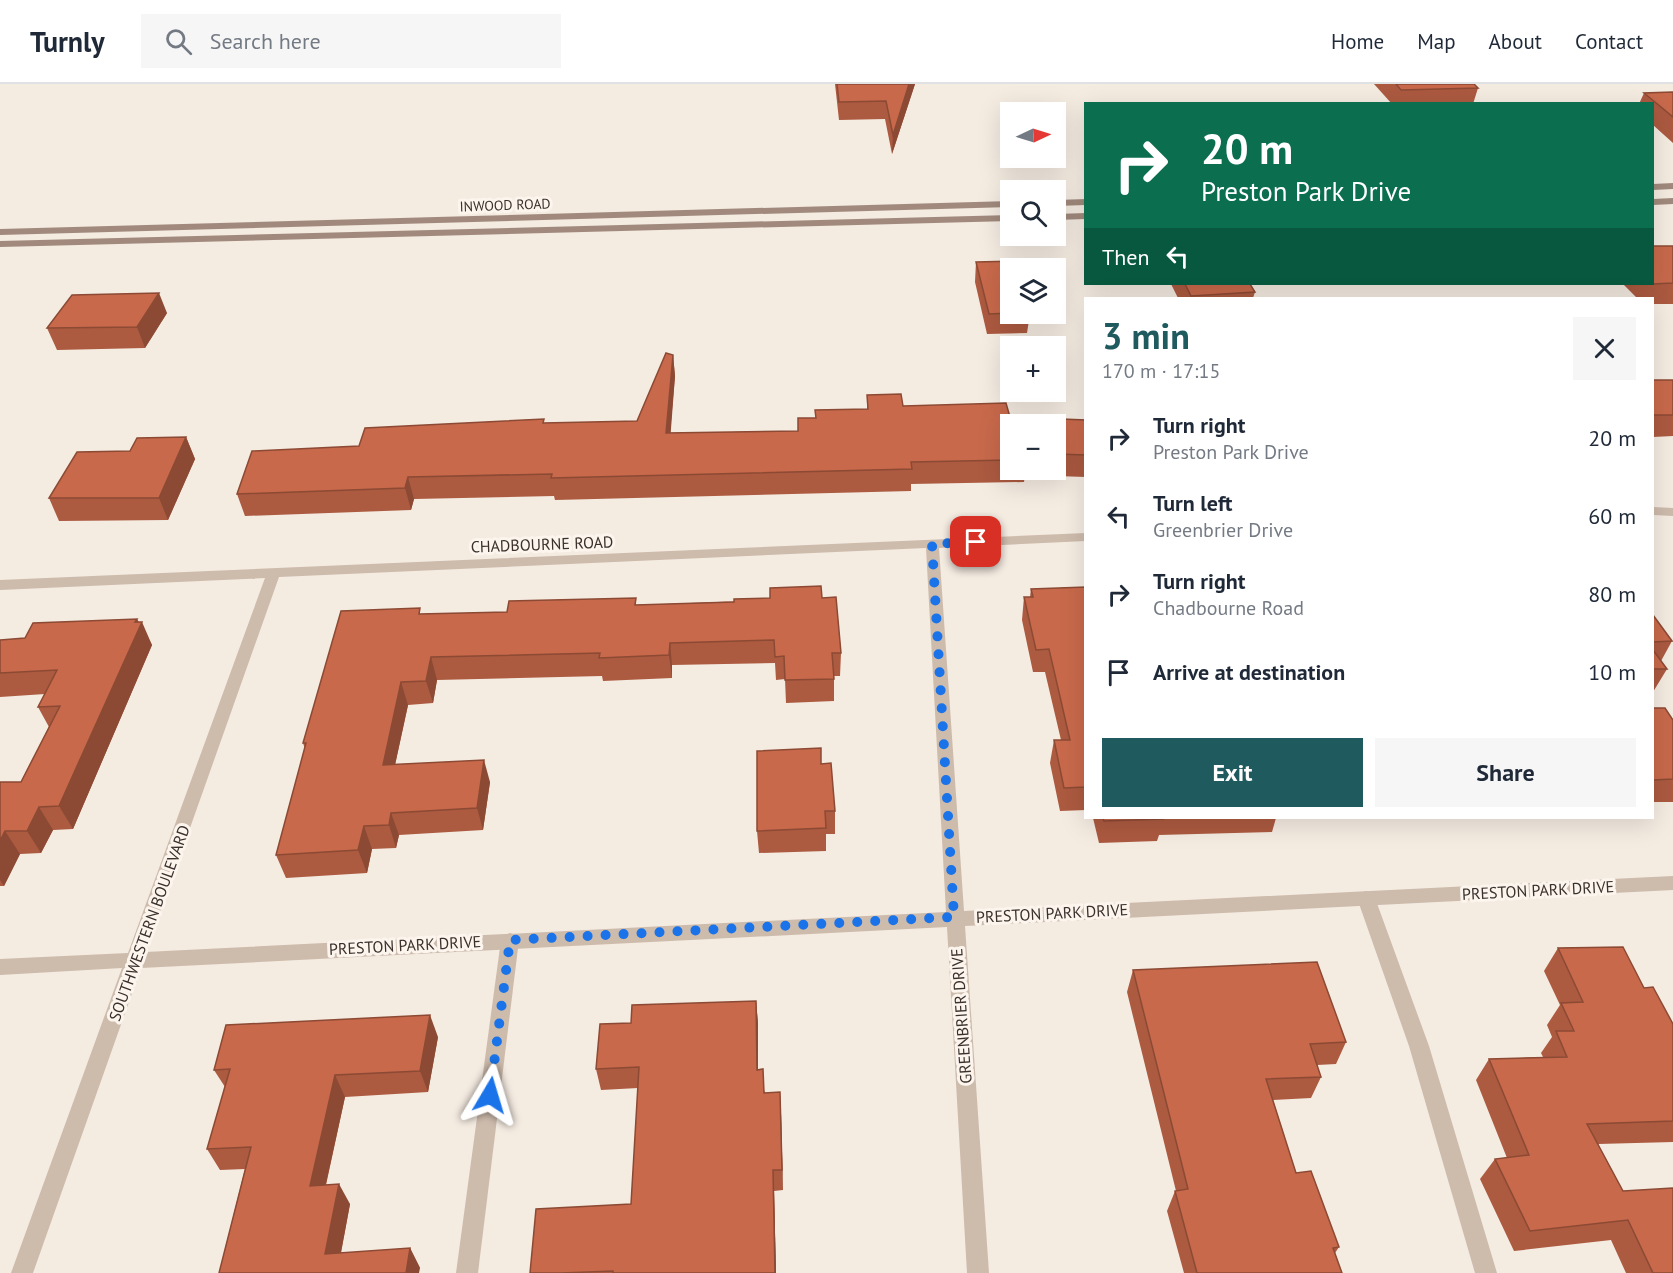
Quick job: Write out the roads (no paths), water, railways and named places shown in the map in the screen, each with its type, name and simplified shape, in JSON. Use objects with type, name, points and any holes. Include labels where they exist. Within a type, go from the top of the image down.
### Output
[{"type":"main road","points":[[1654,187],[1673,186]]},
{"type":"main road","points":[[1654,202],[1673,201]]},
{"type":"main road","points":[[1066,203],[1084,202]]},
{"type":"main road","name":"INWOOD ROAD","points":[[0,232],[1000,204]]},
{"type":"main road","points":[[896,207],[898,221]]},
{"type":"main road","points":[[1066,217],[1084,216]]},
{"type":"main road","name":"INWOOD ROAD","points":[[0,244],[1000,218]]},
{"type":"main road","points":[[260,238],[267,225]]},
{"type":"street","points":[[1654,511],[1673,512]]},
{"type":"street","name":"CHADBOURNE ROAD","points":[[0,585],[1084,537]]},
{"type":"street","name":"GREENBRIER DRIVE","points":[[932,544],[978,1273]]},
{"type":"street","name":"SOUTHWESTERN BOULEVARD","points":[[22,1273],[274,572]]},
{"type":"street","name":"PRESTON PARK DRIVE","points":[[0,967],[954,917],[1673,883]]},
{"type":"street","points":[[1366,898],[1419,1046],[1486,1273]]},
{"type":"street","points":[[467,1273],[510,940]]}]
